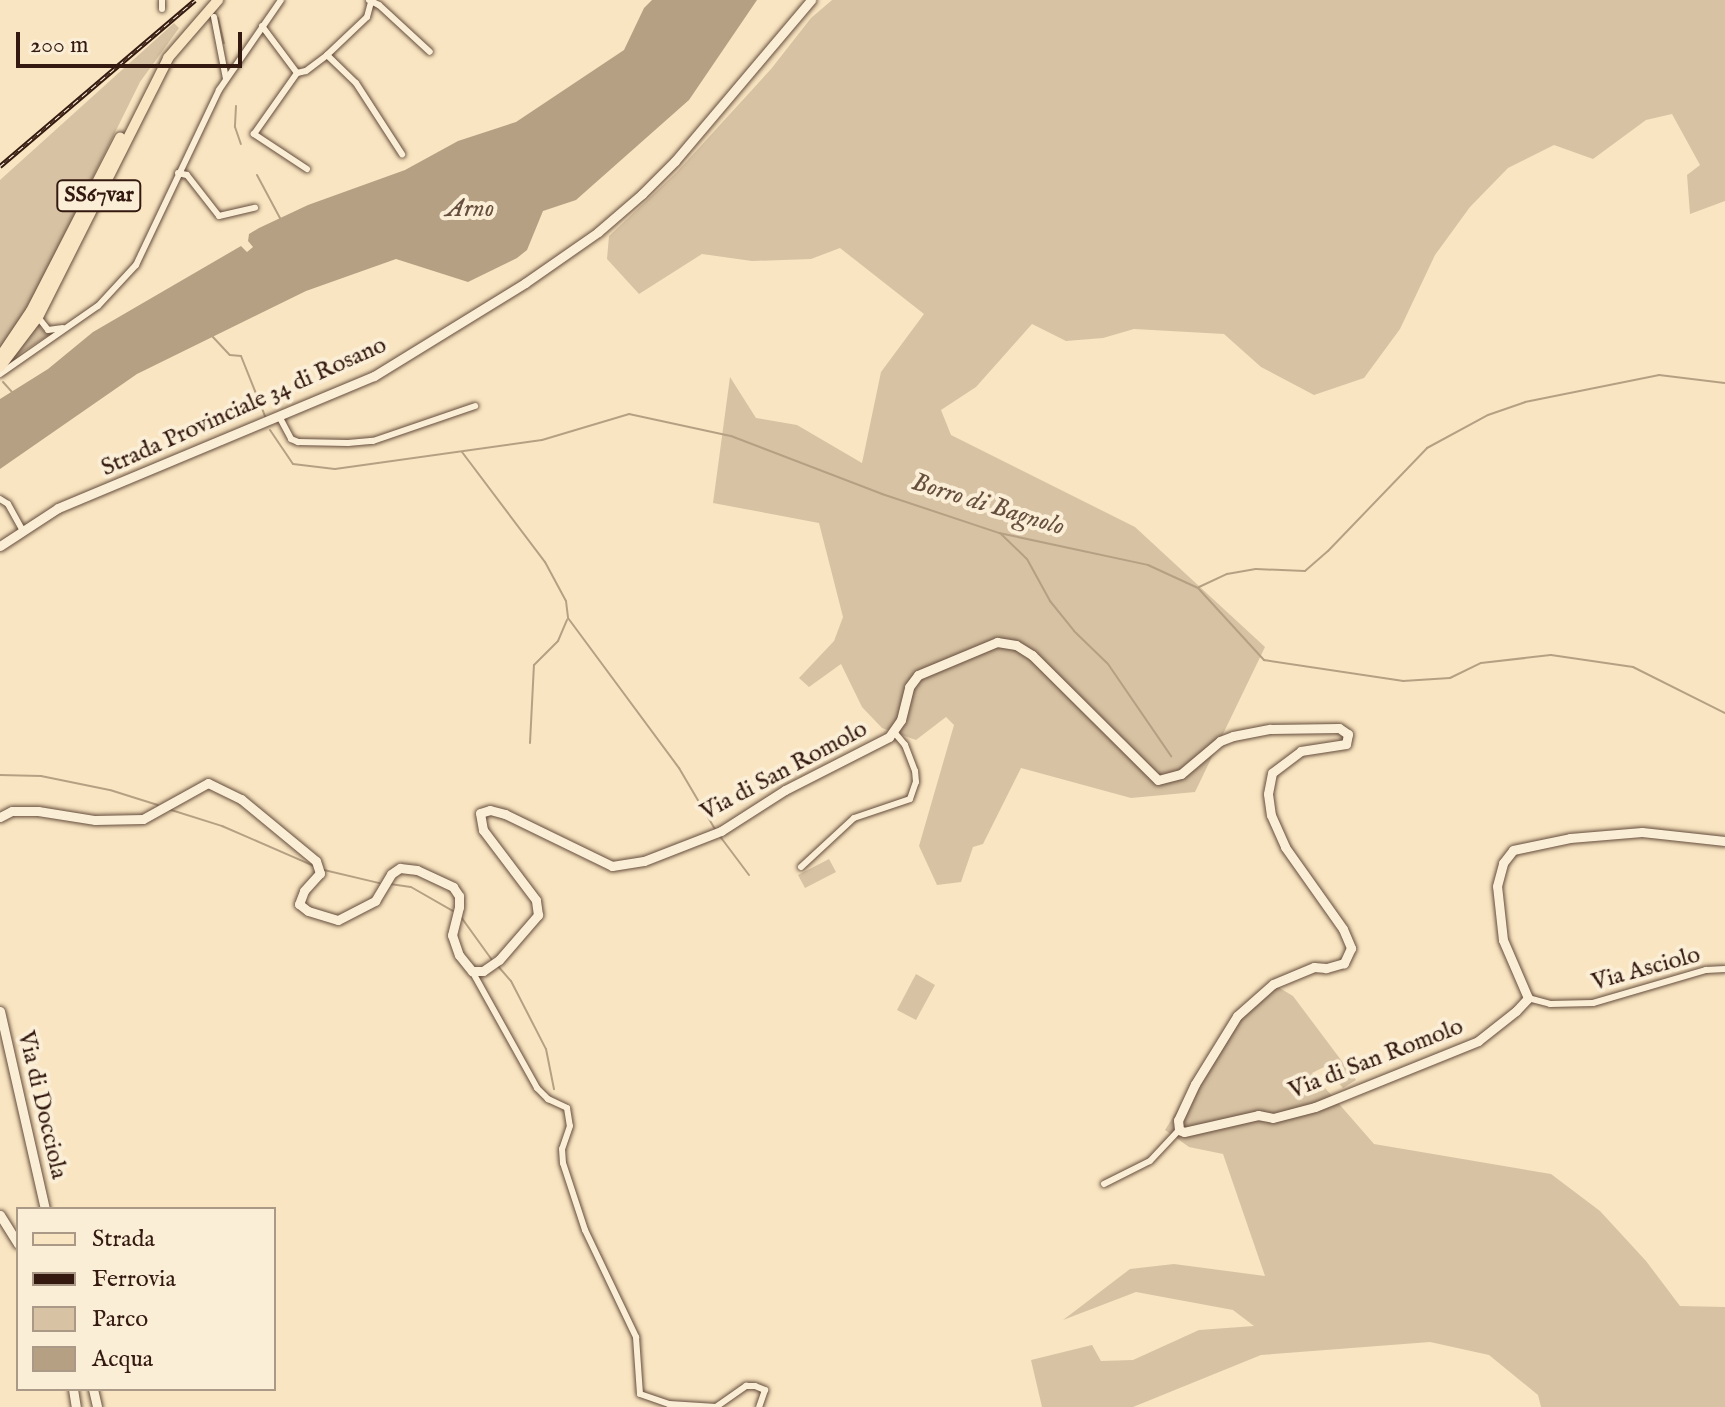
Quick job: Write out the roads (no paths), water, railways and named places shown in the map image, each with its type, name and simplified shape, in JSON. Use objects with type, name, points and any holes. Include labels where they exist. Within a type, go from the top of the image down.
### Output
[{"type":"main road","name":"SS67var","points":[[0,357],[40,292],[136,107],[181,40],[218,0]]},
{"type":"main road","name":"SS67var","points":[[0,367],[38,317],[158,75]]},
{"type":"street","points":[[162,0],[162,9]]},
{"type":"street","points":[[0,374],[113,292],[136,265],[226,79],[281,0]]},
{"type":"street","name":"Strada Provinciale 34 di Rosano","points":[[0,546],[58,508],[280,418],[402,360],[598,232],[675,161],[811,0]]},
{"type":"street","points":[[307,169],[254,134],[297,73],[306,71],[327,55],[367,17],[370,1],[379,5],[430,52]]},
{"type":"street","points":[[214,17],[226,79]]},
{"type":"street","points":[[262,26],[297,73]]},
{"type":"street","points":[[327,55],[356,83],[402,154]]},
{"type":"street","points":[[178,173],[187,175],[219,216],[255,208]]},
{"type":"street","points":[[40,292],[38,317],[48,330],[70,326]]},
{"type":"street","points":[[280,418],[291,439],[298,442],[348,443],[373,441],[475,406]]},
{"type":"street","points":[[0,499],[8,504],[22,529]]},
{"type":"street","name":"Via di San Romolo","points":[[472,971],[495,964],[538,915],[536,900],[479,824],[483,811],[505,814],[612,866],[626,866],[721,831],[785,790],[895,733],[909,687],[918,675],[997,642],[1016,645],[1032,655],[1158,780],[1181,774],[1220,741],[1233,736],[1270,729],[1324,726],[1348,734],[1346,744],[1301,751],[1284,762],[1272,773],[1268,794],[1271,815],[1285,847],[1343,929],[1351,948],[1344,963],[1326,968],[1314,967],[1273,984],[1237,1016],[1195,1084],[1178,1120],[1179,1130],[1184,1132],[1258,1115],[1273,1118],[1315,1107],[1478,1041],[1528,998]]},
{"type":"street","points":[[801,867],[854,818],[910,799],[916,781],[915,771],[905,745],[895,733]]},
{"type":"street","points":[[0,817],[12,811],[38,811],[95,820],[143,819],[208,783],[241,799],[316,861],[320,873],[304,891],[299,904],[308,911],[338,920],[375,901],[391,874],[400,868],[417,870],[453,887],[459,896],[459,907],[452,935],[459,955],[472,971],[537,1088],[548,1099],[567,1108],[570,1126],[562,1149],[563,1163],[585,1230],[636,1337],[640,1394],[669,1404],[716,1407],[746,1386],[755,1386],[765,1390],[759,1407]]},
{"type":"street","points":[[1528,998],[1503,940],[1499,916],[1497,886],[1503,863],[1513,850],[1570,838],[1639,832],[1725,841]]},
{"type":"street","name":"Via Asciolo","points":[[1528,998],[1550,1004],[1593,1003],[1706,970],[1725,969]]},
{"type":"street","name":"Via di Docciola","points":[[0,1011],[3,1038],[45,1207]]},
{"type":"street","points":[[1104,1184],[1150,1161],[1179,1130]]},
{"type":"street","points":[[0,1215],[3,1225],[16,1241]]},
{"type":"water","name":"Arno","points":[[652,0],[757,0],[689,100],[576,200],[543,211],[527,250],[517,258],[468,282],[396,259],[306,291],[137,374],[0,469],[0,399],[48,369],[93,332],[241,246],[247,252],[253,247],[248,241],[249,234],[259,228],[308,205],[405,170],[458,141],[516,122],[624,50],[644,8]]},
{"type":"waterway","points":[[218,18],[224,43]]},
{"type":"waterway","points":[[236,106],[235,127],[241,144]]},
{"type":"waterway","points":[[257,175],[281,220]]},
{"type":"waterway","name":"Borro di Bagnolo","points":[[212,336],[230,355],[241,356],[265,416]]},
{"type":"waterway","points":[[1199,587],[1227,574],[1256,569],[1305,571],[1427,448],[1488,415],[1525,402],[1659,375],[1725,383]]},
{"type":"waterway","points":[[3,382],[13,393]]},
{"type":"waterway","name":"Borro di Bagnolo","points":[[270,430],[293,464],[335,469],[542,440],[629,414],[731,436],[882,494],[999,533],[1148,565],[1198,588],[1264,660],[1403,681],[1450,678],[1481,663],[1551,655],[1633,667],[1725,713]]},
{"type":"waterway","points":[[462,452],[545,562],[566,601],[568,618],[679,768],[715,829]]},
{"type":"waterway","points":[[1000,533],[1027,559],[1050,601],[1074,631],[1108,664],[1171,756]]},
{"type":"waterway","points":[[530,743],[534,665],[558,641],[567,620]]},
{"type":"waterway","points":[[0,775],[41,776],[110,790],[158,805]]},
{"type":"waterway","points":[[168,809],[222,826],[314,866]]},
{"type":"waterway","points":[[719,835],[749,875]]},
{"type":"waterway","points":[[324,870],[379,883]]},
{"type":"waterway","points":[[390,884],[411,887],[453,911]]},
{"type":"waterway","points":[[461,917],[492,960]]},
{"type":"waterway","points":[[497,965],[511,981],[546,1049],[554,1089]]},
{"type":"railway","points":[[0,166],[195,0]]}]
